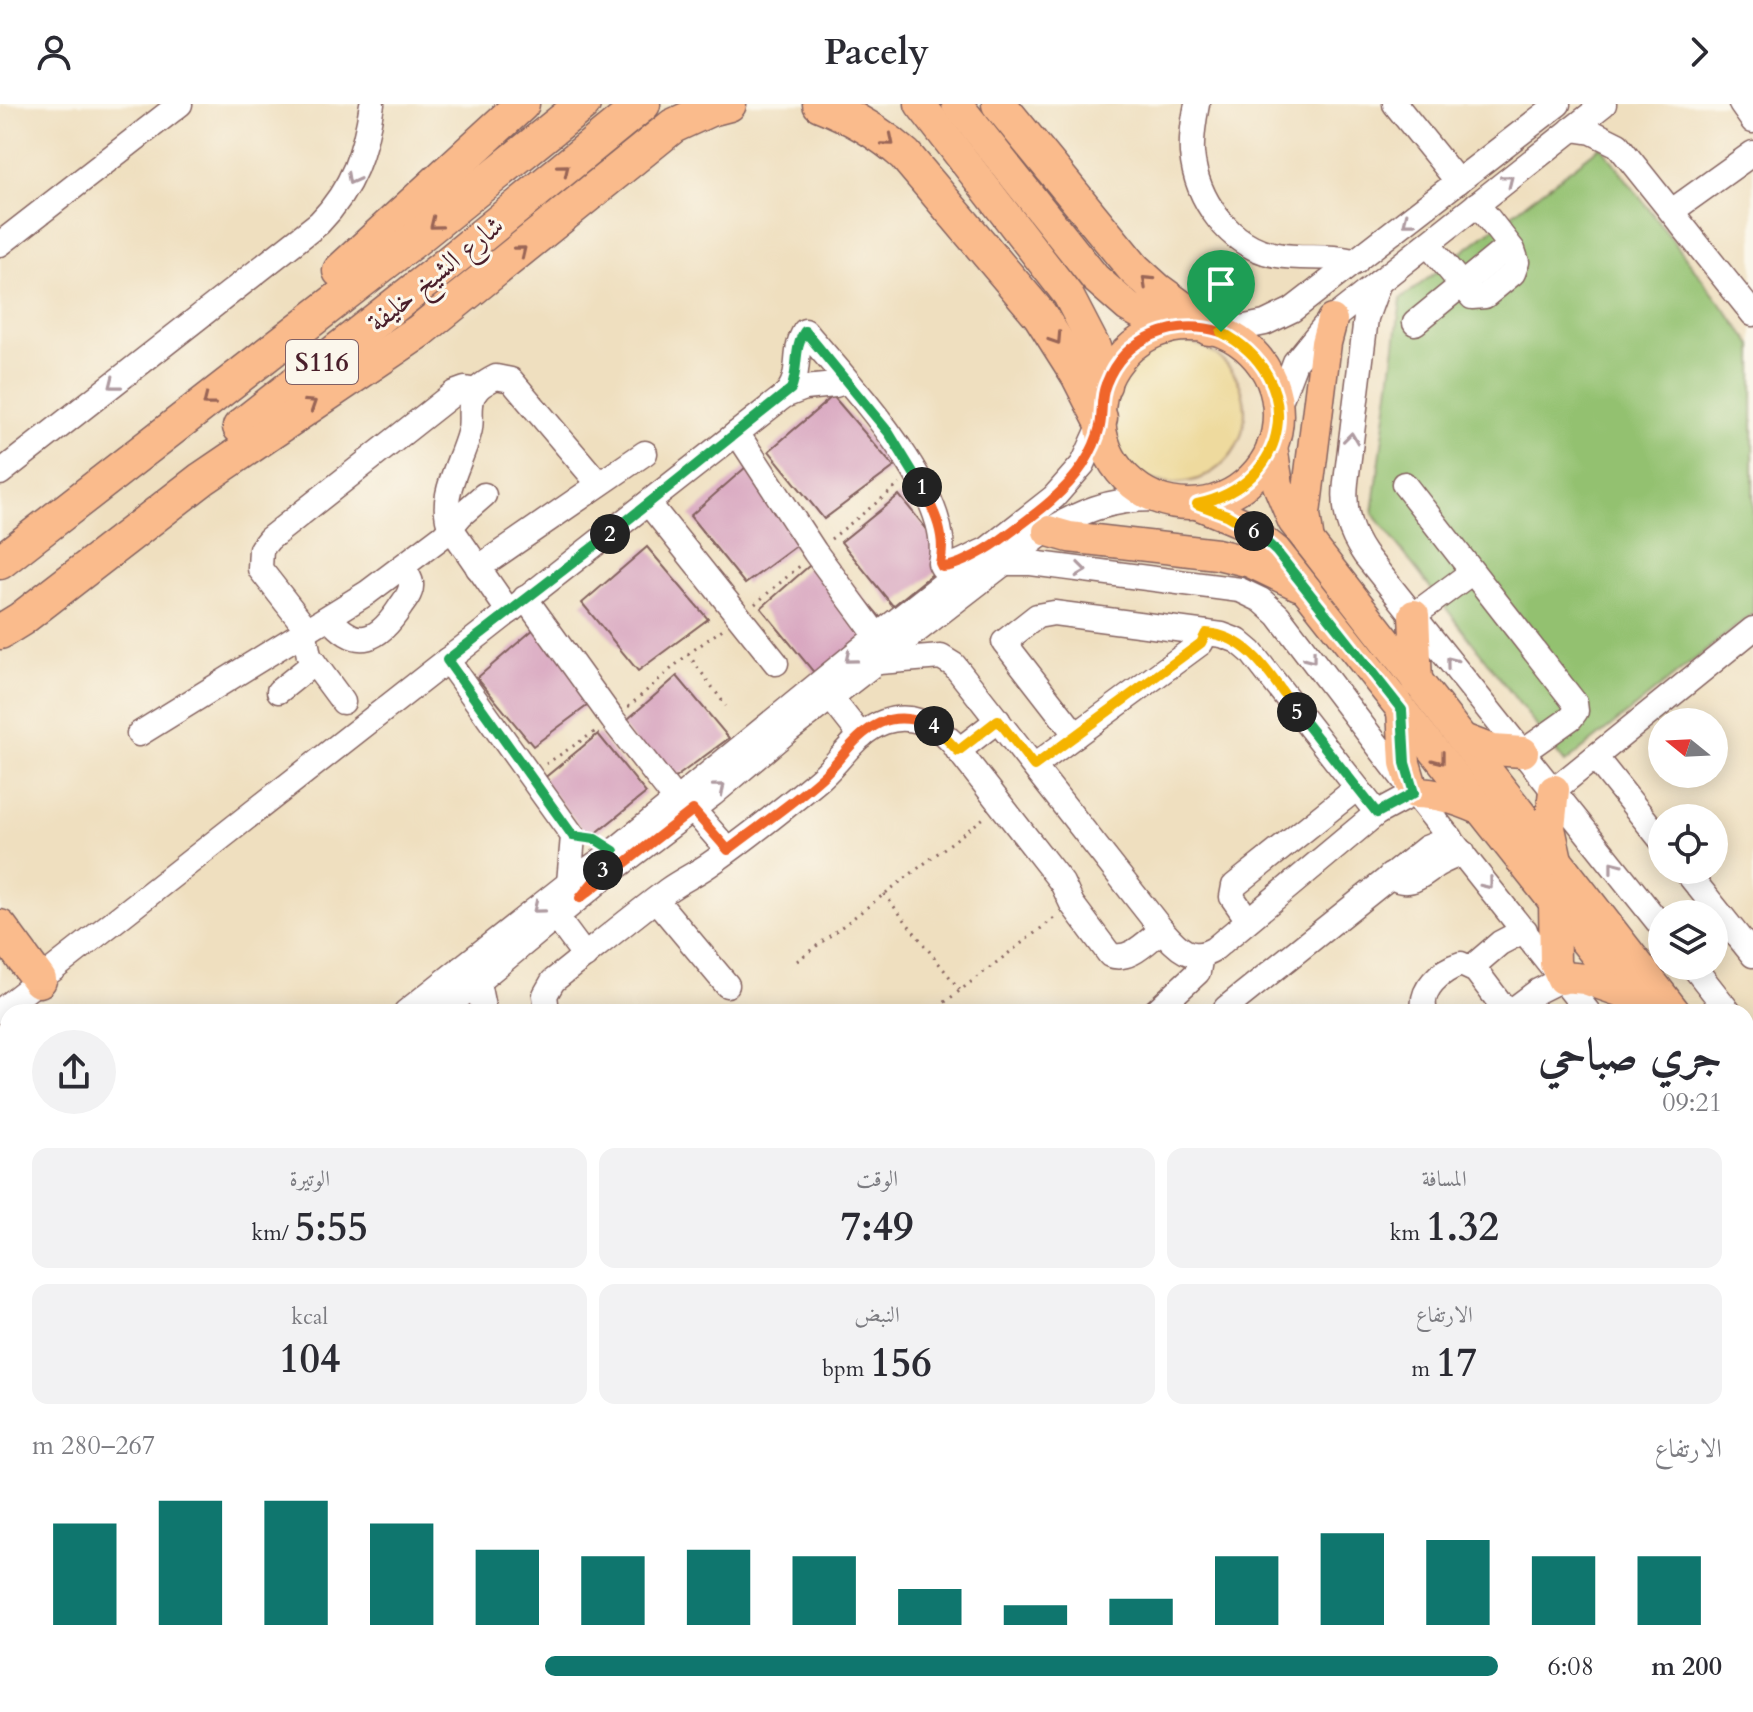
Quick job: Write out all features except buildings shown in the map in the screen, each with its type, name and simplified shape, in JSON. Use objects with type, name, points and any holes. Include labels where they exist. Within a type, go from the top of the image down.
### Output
[{"type":"highway","points":[[300,329],[309,307],[338,273],[522,104]]},
{"type":"highway","name":"شارع الشيخ خليفة","points":[[0,562],[583,104]]},
{"type":"highway","name":"شارع الشيخ خليفة","points":[[0,620],[643,104]]},
{"type":"highway","points":[[0,632],[202,479],[420,331],[673,126],[729,104]]},
{"type":"highway","points":[[820,104],[856,118],[880,133],[905,155],[1040,315],[1066,355],[1100,421]]},
{"type":"highway","points":[[999,104],[1134,269],[1157,290],[1215,330]]},
{"type":"highway","points":[[0,927],[39,980]]},
{"type":"main road","points":[[920,104],[1054,253],[1128,307],[1167,329]]},
{"type":"main road","points":[[957,104],[1054,253],[1095,347],[1106,385]]},
{"type":"main road","points":[[1309,542],[1305,514],[1326,343],[1332,320]]},
{"type":"main road","points":[[1188,326],[1215,330],[1239,341],[1266,370],[1278,407],[1272,446],[1263,464],[1235,492],[1197,504],[1177,504],[1158,499],[1140,490],[1125,477],[1109,452],[1100,421],[1106,385],[1115,366],[1129,349],[1147,337],[1167,329],[1188,326]]},
{"type":"main road","points":[[1272,446],[1281,498],[1293,521],[1669,1004]]},
{"type":"main road","points":[[1197,504],[1227,515],[1253,530],[1276,551],[1634,1003]]},
{"type":"main road","points":[[1048,531],[1069,537],[1225,555],[1265,569],[1307,590]]},
{"type":"main road","points":[[1414,615],[1417,682]]},
{"type":"main road","points":[[1402,710],[1405,763],[1414,793],[1431,793],[1456,799],[1479,809]]},
{"type":"main road","points":[[1463,739],[1492,750],[1523,752]]},
{"type":"main road","points":[[1554,790],[1550,828],[1558,865]]},
{"type":"main road","points":[[1554,902],[1555,964],[1562,979],[1585,979],[1634,1003]]},
{"type":"street","points":[[0,473],[325,216],[343,196],[359,165],[372,104]]},
{"type":"street","points":[[1197,104],[1192,138],[1194,166],[1203,192],[1225,226],[1243,242],[1266,253],[1356,262]]},
{"type":"street","points":[[1395,104],[1458,182]]},
{"type":"street","points":[[1215,330],[1251,327],[1279,317],[1305,302],[1558,104]]},
{"type":"street","points":[[1278,407],[1295,362],[1314,336],[1604,104]]},
{"type":"street","points":[[1615,104],[1618,145]]},
{"type":"street","points":[[1741,104],[1753,121]]},
{"type":"street","points":[[0,244],[180,106]]},
{"type":"street","points":[[1572,129],[1601,135],[1618,145],[1752,309]]},
{"type":"street","points":[[1672,211],[1753,153]]},
{"type":"street","points":[[1415,323],[1509,246],[1477,204]]},
{"type":"street","points":[[1428,244],[1461,286]]},
{"type":"street","points":[[1379,282],[1366,318],[1346,482],[1345,507],[1357,543],[1648,909]]},
{"type":"street","points":[[9,1004],[784,396],[795,381],[798,345],[805,331],[889,433],[919,481],[942,537],[942,567],[995,557],[1229,588],[1251,594],[1278,615],[1582,1004]]},
{"type":"street","points":[[599,484],[511,380],[496,377],[476,391],[471,402],[469,435],[446,500],[446,515],[451,528],[478,568],[517,605],[684,804],[728,850]]},
{"type":"street","points":[[784,396],[805,388],[847,381]]},
{"type":"street","points":[[343,702],[306,648],[303,624],[260,569],[259,556],[264,544],[454,393],[465,389],[476,391]]},
{"type":"street","points":[[460,997],[556,917],[574,891],[614,851],[831,698],[933,618],[949,609],[1032,516],[1070,482],[1083,464],[1100,421]]},
{"type":"street","points":[[737,433],[815,552],[877,636]]},
{"type":"street","points":[[478,568],[645,453]]},
{"type":"street","points":[[1404,484],[1576,707],[1571,718],[1523,752]]},
{"type":"street","points":[[139,734],[329,617],[402,567],[451,528],[484,495]]},
{"type":"street","points":[[417,1004],[574,891],[684,804],[877,636],[995,557],[1083,511],[1118,501],[1158,499]]},
{"type":"street","points":[[649,504],[776,663]]},
{"type":"street","points":[[329,617],[343,634],[352,638],[381,631],[393,619],[410,591],[411,581],[402,567]]},
{"type":"street","points":[[1414,615],[1472,572]]},
{"type":"street","points":[[1076,735],[1004,642],[1043,614],[1230,637],[1251,652],[1377,813]]},
{"type":"street","points":[[933,618],[941,657]]},
{"type":"street","points":[[1554,790],[1753,629]]},
{"type":"street","points":[[1034,766],[1201,643],[1206,633]]},
{"type":"street","points":[[879,662],[941,657],[954,665],[1162,930],[1181,950],[1201,955],[1214,949],[1377,813],[1414,793]]},
{"type":"street","points":[[447,660],[573,836],[574,891]]},
{"type":"street","points":[[279,691],[314,663]]},
{"type":"street","points":[[831,698],[861,736]]},
{"type":"street","points":[[544,1004],[548,988],[585,956],[819,779],[861,736],[890,720],[912,719],[933,726],[958,751],[1062,883],[1072,904],[1104,950],[1116,957],[1130,954],[1162,930]]},
{"type":"street","points":[[958,751],[998,720]]},
{"type":"street","points":[[1595,757],[1648,823]]},
{"type":"street","points":[[1248,920],[1232,897],[1234,886],[1357,788]]},
{"type":"street","points":[[573,836],[595,839],[614,851]]},
{"type":"street","points":[[1231,1004],[1426,848],[1457,845]]},
{"type":"street","points":[[1696,884],[1753,955]]},
{"type":"street","points":[[656,900],[727,985]]},
{"type":"street","points":[[556,917],[585,956]]},
{"type":"street","points":[[1424,1004],[1423,997],[1428,987],[1456,966],[1472,967],[1500,943],[1525,930]]},
{"type":"street","points":[[1164,1004],[1198,972],[1201,955]]},
{"type":"street","points":[[1472,967],[1502,1004]]},
{"type":"street","points":[[1519,1004],[1562,979]]},
{"type":"street","points":[[1704,980],[1723,1004]]},
{"type":"path","points":[[688,654],[726,706]]},
{"type":"path","points":[[797,961],[1000,805]]},
{"type":"path","points":[[884,894],[960,990]]},
{"type":"path","points":[[942,1004],[1072,904]]},
{"type":"green space","points":[[1601,146],[1753,346],[1753,613],[1565,763],[1373,513],[1401,299]]},
{"type":"sand","points":[[1174,341],[1201,347],[1224,362],[1239,385],[1245,412],[1239,439],[1224,462],[1201,477],[1174,483],[1147,477],[1124,462],[1109,439],[1103,412],[1109,385],[1124,362],[1147,347]]},
{"type":"route","points":[[1188,326],[1221,332],[1239,341],[1266,370],[1278,407],[1277,427],[1263,464],[1250,480],[1235,492],[1197,504],[1240,522],[1266,540],[1402,710],[1405,763],[1414,793],[1377,813],[1251,652],[1230,637],[1206,633],[1201,643],[1034,766],[998,720],[958,751],[933,726],[912,719],[890,720],[861,736],[830,770],[728,850],[693,810],[580,898],[611,860],[614,851],[595,839],[573,836],[447,660],[784,396],[795,381],[797,349],[805,331],[889,433],[915,472],[942,537],[942,567],[950,567],[987,550],[1070,482],[1094,445],[1101,424],[1101,401],[1106,385],[1115,366],[1129,349],[1167,329],[1188,326]]}]
